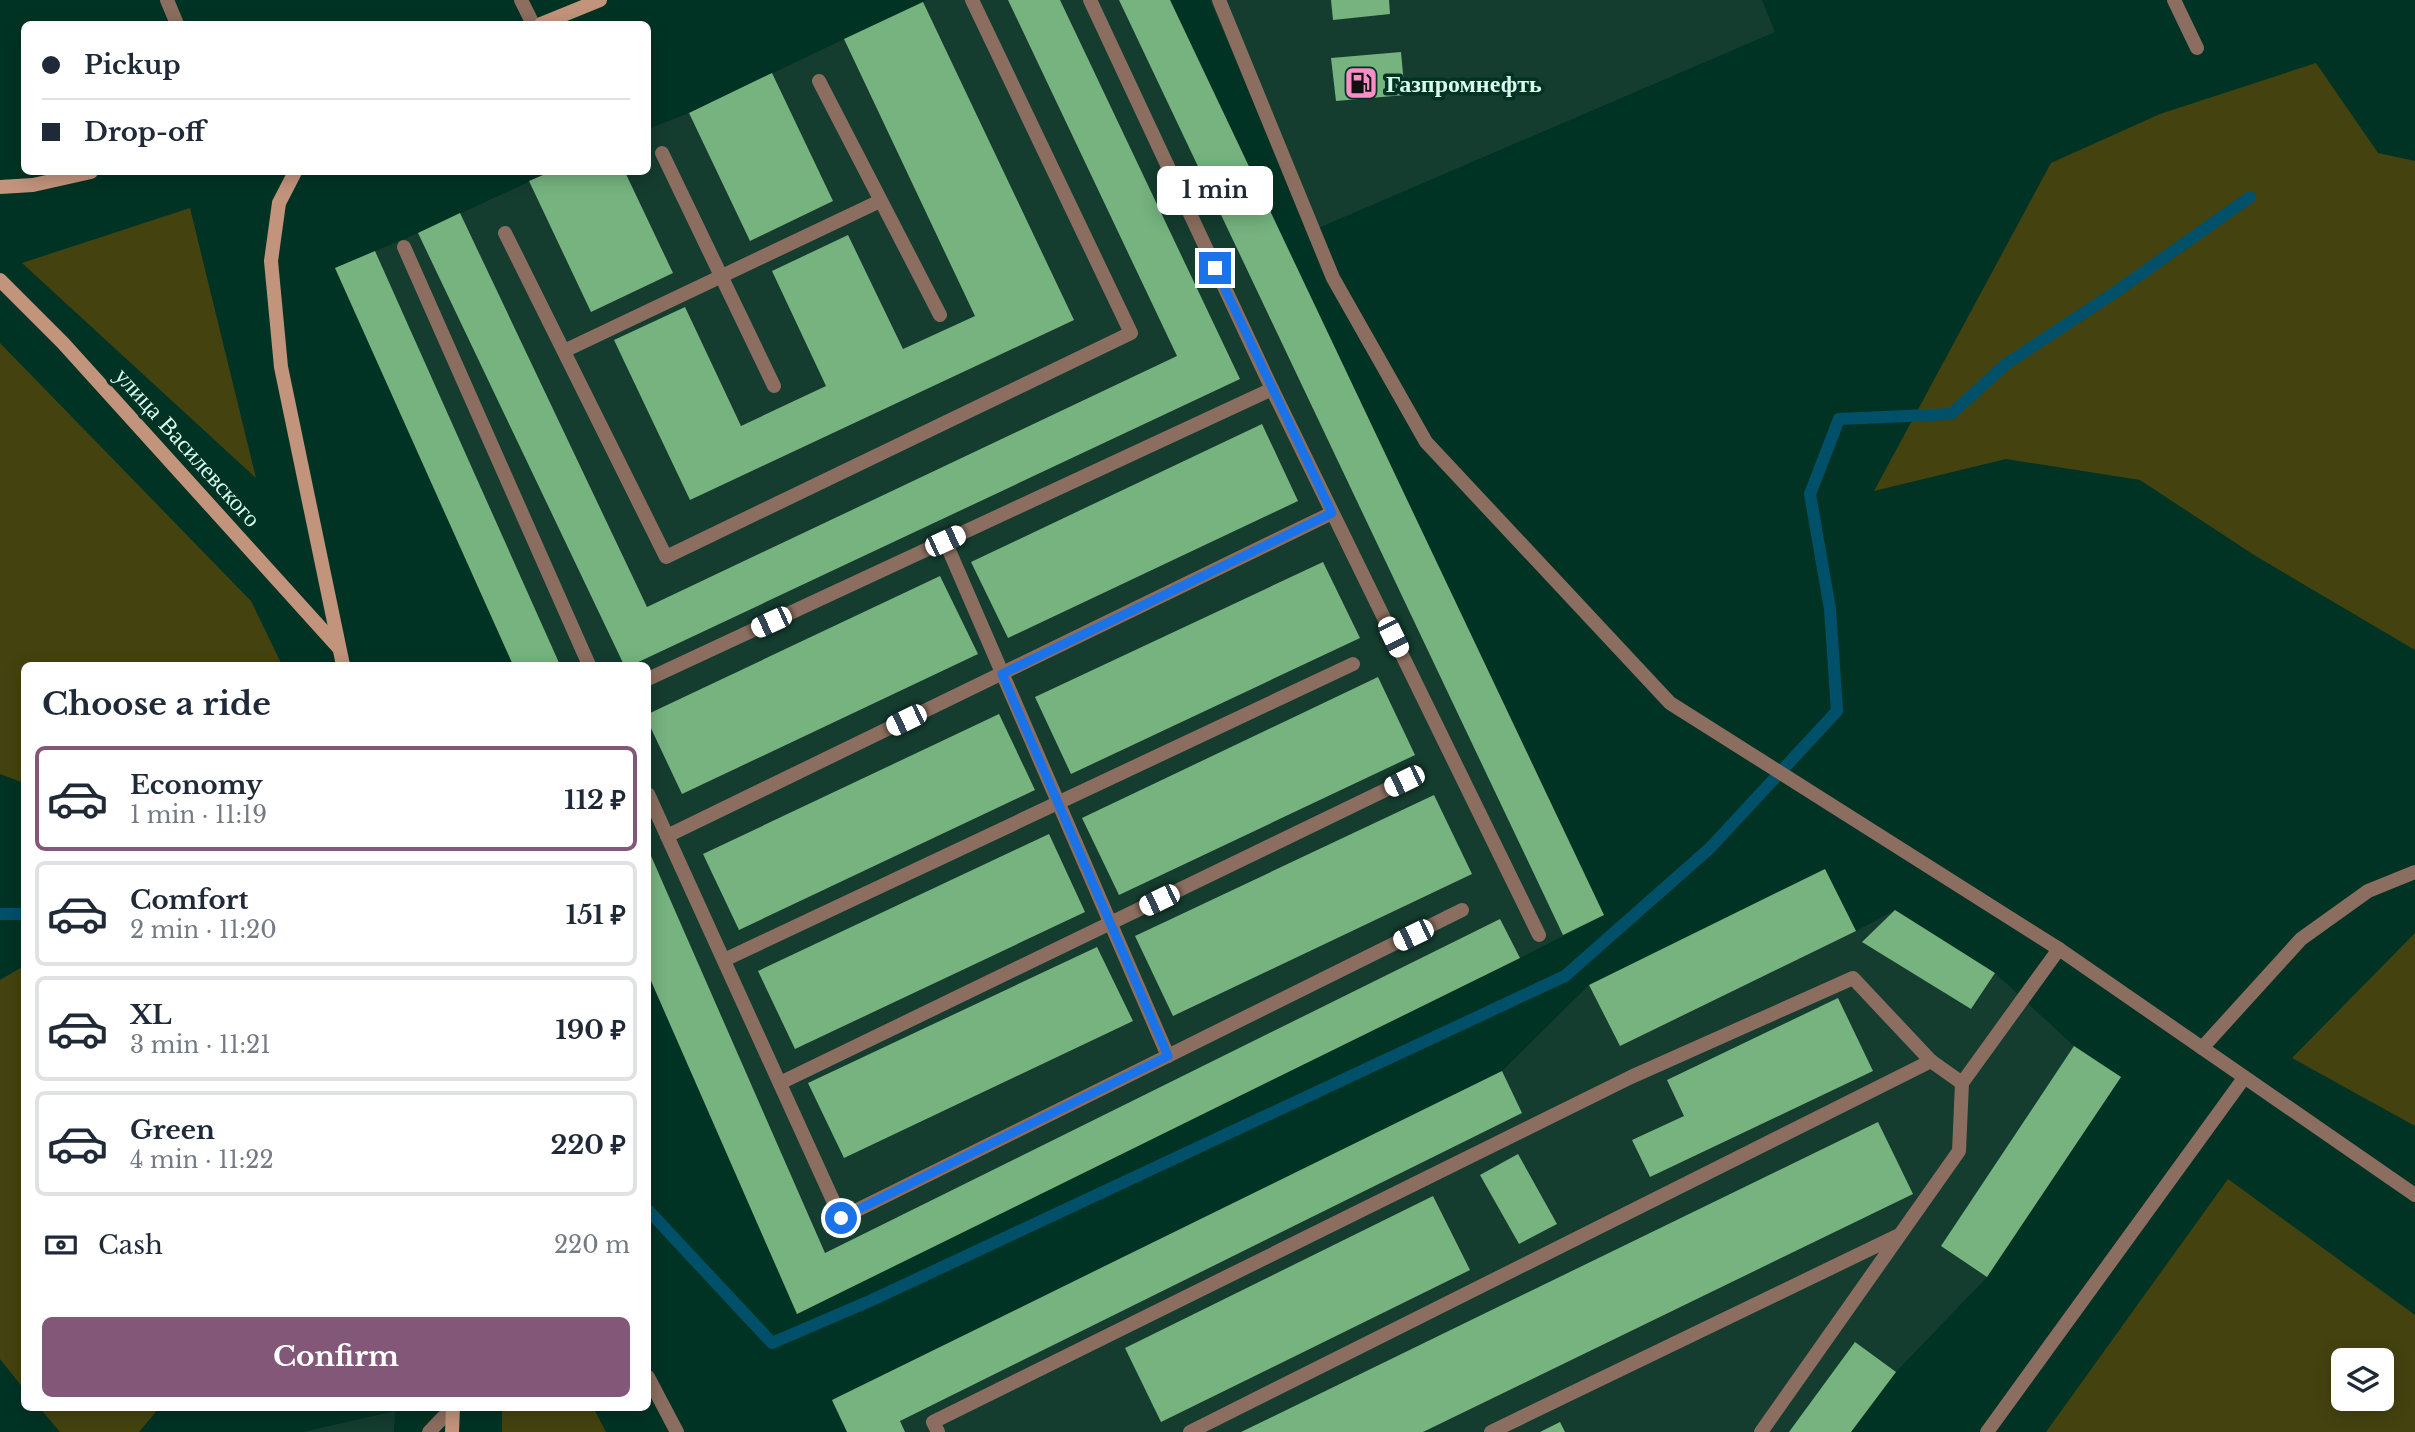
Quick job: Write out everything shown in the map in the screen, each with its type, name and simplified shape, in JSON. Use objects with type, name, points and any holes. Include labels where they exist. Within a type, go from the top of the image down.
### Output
[{"type":"main road","points":[[548,21],[600,0]]},
{"type":"main road","points":[[0,187],[33,185],[78,175]]},
{"type":"main road","points":[[293,175],[279,203],[271,261],[280,354],[342,662]]},
{"type":"main road","name":"улица Василевского","points":[[0,280],[63,343],[338,647]]},
{"type":"main road","points":[[452,1432],[453,1411]]},
{"type":"street","points":[[167,0],[176,21]]},
{"type":"street","points":[[521,0],[532,21]]},
{"type":"street","points":[[505,233],[666,557],[1131,334],[972,0]]},
{"type":"street","points":[[1090,0],[1272,389],[1539,935]]},
{"type":"street","points":[[1219,0],[1333,278],[1426,442],[1671,703],[2059,949],[2415,1195]]},
{"type":"street","points":[[2174,0],[2197,48]]},
{"type":"street","points":[[818,81],[940,315]]},
{"type":"street","points":[[662,153],[774,386]]},
{"type":"street","points":[[564,351],[880,201]]},
{"type":"street","points":[[404,247],[588,662]]},
{"type":"street","points":[[651,678],[1272,389]]},
{"type":"street","points":[[667,836],[1332,513]]},
{"type":"street","points":[[945,541],[1168,1056]]},
{"type":"street","points":[[724,961],[1353,664]]},
{"type":"street","points":[[780,1083],[1404,781]]},
{"type":"street","points":[[651,801],[841,1218],[1462,911]]},
{"type":"street","points":[[2202,1048],[2301,939],[2368,891],[2415,872]]},
{"type":"street","points":[[1761,1432],[1959,1151],[1962,1083],[2059,949]]},
{"type":"street","points":[[938,1432],[933,1422],[945,1415],[1631,1077],[1853,978],[1931,1060],[1962,1083]]},
{"type":"street","points":[[1190,1432],[1931,1060]]},
{"type":"street","points":[[1987,1432],[2244,1079]]},
{"type":"street","points":[[1491,1432],[1898,1236]]},
{"type":"street","points":[[651,1383],[677,1432]]},
{"type":"street","points":[[429,1432],[449,1411]]},
{"type":"shaded area","points":[[926,0],[1170,0],[1604,915],[797,1314],[651,981],[651,662],[512,662],[335,268],[544,175],[651,175],[651,128],[689,113]]},
{"type":"shaded area","points":[[1210,0],[1762,0],[1775,32],[1309,232]]},
{"type":"shaded area","points":[[2316,63],[2378,153],[2415,161],[2415,650],[2254,555],[2140,480],[2006,459],[1874,491],[2051,163],[2160,114]]},
{"type":"shaded area","points":[[190,208],[256,478],[22,263]]},
{"type":"shaded area","points":[[0,343],[251,601],[281,662],[21,662],[21,782],[0,774]]},
{"type":"shaded area","points":[[1825,869],[1856,931],[1895,910],[1995,973],[2074,1046],[2121,1077],[1987,1277],[1896,1372],[1851,1432],[847,1432],[832,1400],[1502,1071],[1589,985]]},
{"type":"shaded area","points":[[2415,933],[2415,1126],[2292,1058]]},
{"type":"shaded area","points":[[21,968],[21,1385],[0,1359],[0,980]]},
{"type":"shaded area","points":[[2228,1179],[2415,1315],[2415,1432],[2046,1432]]},
{"type":"shaded area","points":[[42,1411],[157,1411],[139,1432],[60,1432]]},
{"type":"shaded area","points":[[395,1411],[394,1432],[303,1432]]},
{"type":"shaded area","points":[[502,1411],[595,1411],[606,1432],[502,1432]]},
{"type":"building","points":[[1008,0],[1060,0],[1240,379],[638,662],[623,662],[418,233],[460,213],[647,607],[1177,356]]},
{"type":"building","points":[[1119,0],[1170,0],[1604,915],[1563,935]]},
{"type":"building","points":[[1331,0],[1389,0],[1390,14],[1333,20]]},
{"type":"building","points":[[923,2],[1074,320],[690,500],[614,340],[685,307],[741,426],[826,386],[772,271],[848,235],[903,349],[975,316],[844,39]]},
{"type":"building","points":[[1401,52],[1405,95],[1336,101],[1331,58]]},
{"type":"building","points":[[772,73],[833,201],[750,241],[689,113]]},
{"type":"building","points":[[543,175],[626,175],[673,273],[591,312],[529,181]]},
{"type":"building","points":[[375,251],[559,662],[512,662],[335,268]]},
{"type":"building","points":[[1262,424],[1298,501],[1008,638],[971,562]]},
{"type":"building","points":[[1323,562],[1360,638],[1071,774],[1035,697]]},
{"type":"building","points":[[940,576],[978,654],[682,794],[651,728],[651,713]]},
{"type":"building","points":[[1378,677],[1415,755],[1119,895],[1082,818]]},
{"type":"building","points":[[999,714],[1035,790],[739,930],[703,854]]},
{"type":"building","points":[[1434,795],[1472,874],[1173,1016],[1135,936]]},
{"type":"building","points":[[1049,834],[1085,912],[795,1049],[758,971]]},
{"type":"building","points":[[651,856],[825,1253],[1500,919],[1520,958],[797,1314],[651,981]]},
{"type":"building","points":[[1825,869],[1856,931],[1620,1046],[1589,985]]},
{"type":"building","points":[[1895,910],[1995,973],[1971,1009],[1862,942]]},
{"type":"building","points":[[1097,947],[1133,1021],[844,1158],[808,1083]]},
{"type":"building","points":[[1838,998],[1873,1071],[1650,1177],[1632,1140],[1684,1116],[1667,1080]]},
{"type":"building","points":[[2074,1046],[2121,1077],[1987,1277],[1941,1246]]},
{"type":"building","points":[[1502,1071],[1522,1113],[900,1421],[905,1432],[847,1432],[832,1400]]},
{"type":"building","points":[[1878,1122],[1913,1194],[1423,1432],[1241,1432]]},
{"type":"building","points":[[1518,1154],[1557,1224],[1519,1244],[1480,1175]]},
{"type":"building","points":[[1433,1196],[1470,1270],[1161,1422],[1125,1348]]},
{"type":"building","points":[[1855,1342],[1896,1372],[1851,1432],[1789,1432]]},
{"type":"building","points":[[1560,1422],[1565,1432],[1540,1432]]},
{"type":"waterway","points":[[651,1213],[772,1343],[872,1300],[1565,976],[1710,848],[1837,711],[1830,609],[1810,494],[1839,419],[1951,414],[2006,364],[2114,293],[2250,197]]},
{"type":"waterway","points":[[0,914],[21,914]]},
{"type":"place","name":"Газпромнефть","points":[[1361,83]]},
{"type":"route","points":[[841,1218],[1168,1056],[1002,674],[1332,513],[1215,268]]}]
